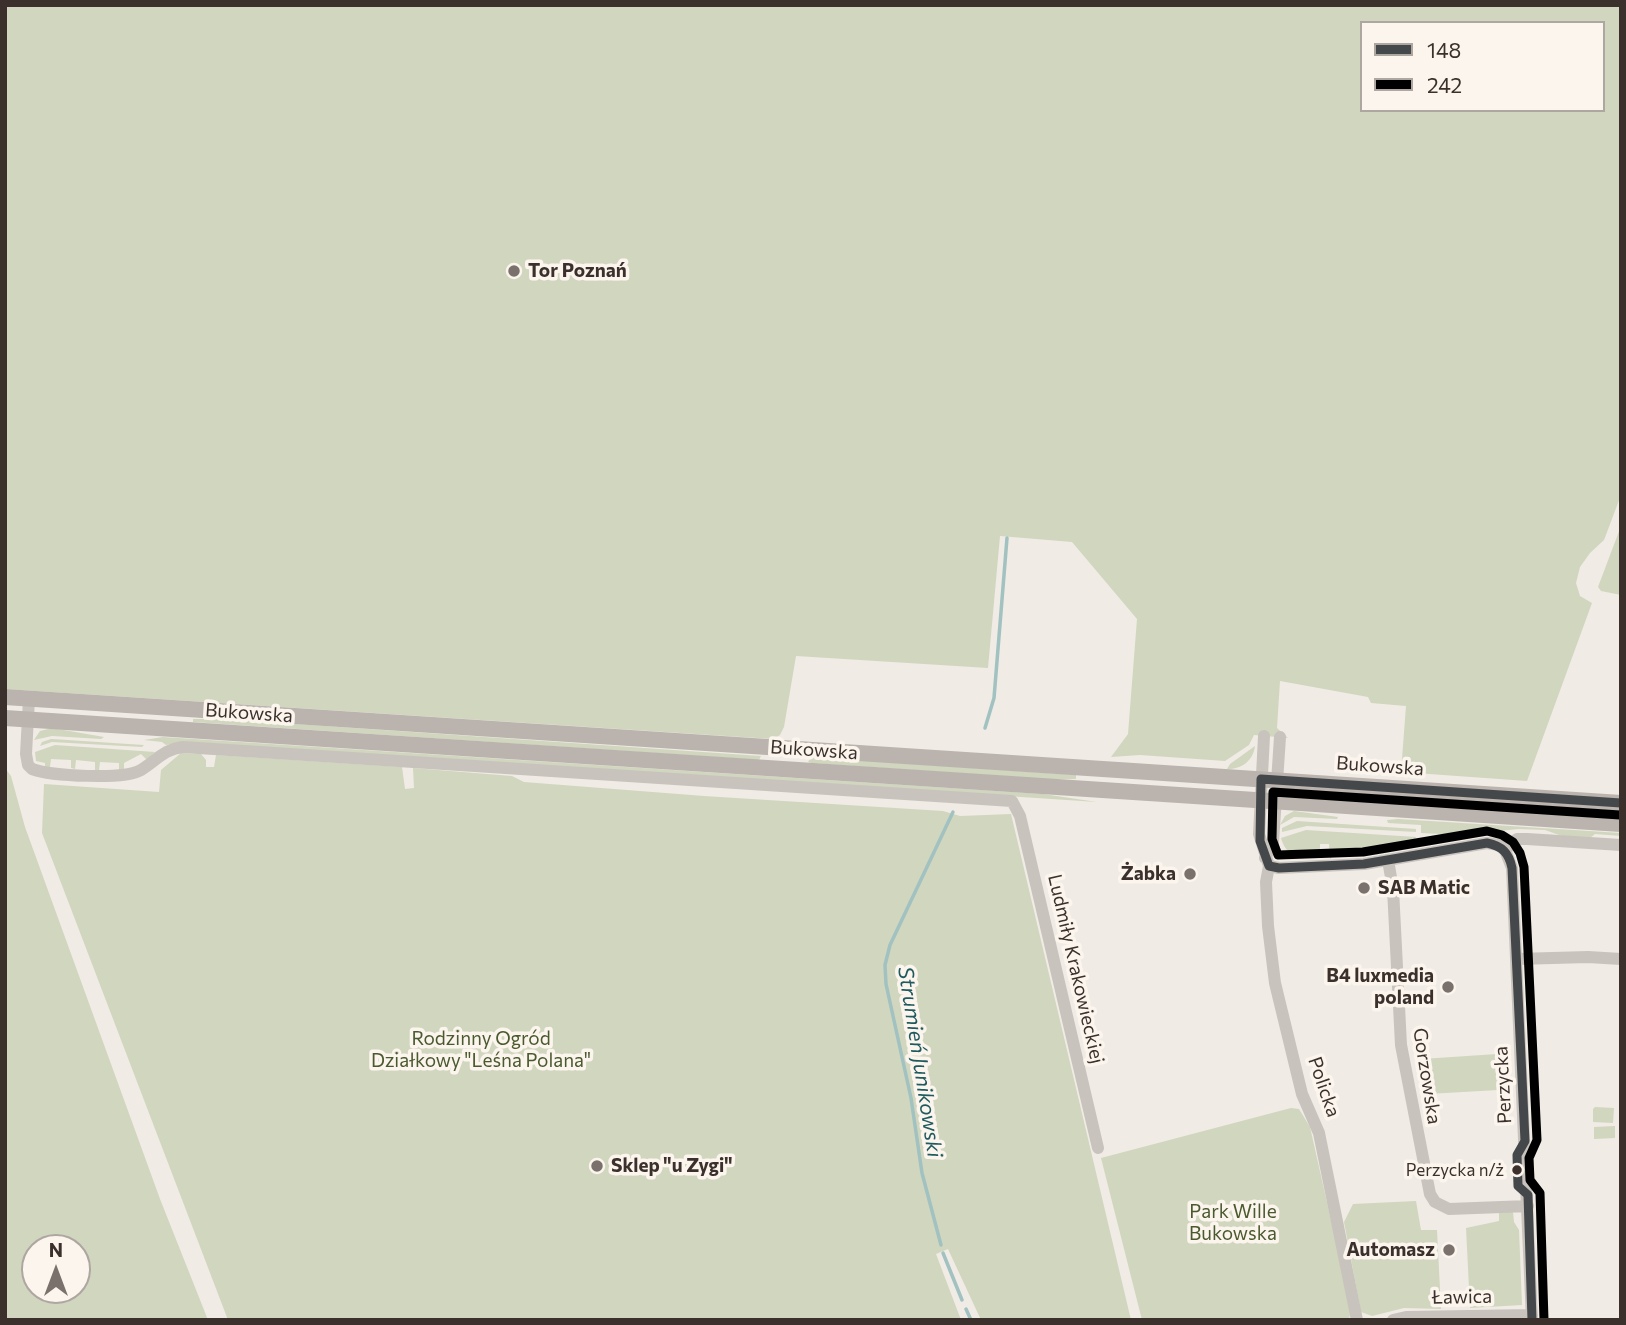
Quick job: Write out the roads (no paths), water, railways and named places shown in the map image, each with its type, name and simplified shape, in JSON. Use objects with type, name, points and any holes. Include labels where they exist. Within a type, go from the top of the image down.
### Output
[{"type":"main road","name":"Bukowska","points":[[5,697],[1621,803]]},
{"type":"main road","name":"Bukowska","points":[[5,718],[1621,824]]},
{"type":"street","points":[[28,720],[29,699]]},
{"type":"street","name":"Ludmiły Krakowieckiej","points":[[28,720],[28,765],[32,769],[45,772],[121,776],[141,770],[161,753],[183,747],[1012,801],[1020,817],[1098,1148]]},
{"type":"street","points":[[1264,736],[1269,780]]},
{"type":"street","points":[[1269,780],[1280,737]]},
{"type":"street","name":"Policka","points":[[1269,780],[1268,801],[1259,841],[1267,862],[1268,926],[1275,983],[1302,1094],[1319,1133],[1357,1320]]},
{"type":"street","points":[[1267,862],[1279,869],[1325,867],[1388,860],[1487,843],[1499,845],[1506,850],[1517,839],[1621,845]]},
{"type":"street","name":"Perzycka","points":[[1506,850],[1512,868],[1532,1317]]},
{"type":"street","name":"Gorzowska","points":[[1388,860],[1393,888],[1400,1038],[1430,1194],[1435,1202],[1449,1209],[1528,1206]]},
{"type":"street","points":[[1517,959],[1621,959]]},
{"type":"street","name":"Ławica","points":[[1393,1320],[1406,1317],[1532,1317]]},
{"type":"waterway","name":"Strumień Junikowski","points":[[985,728],[994,698],[1007,538]]},
{"type":"waterway","name":"Strumień Junikowski","points":[[941,1245],[922,1173],[911,1098],[886,984],[885,965],[890,945],[953,812]]},
{"type":"waterway","name":"Strumień Junikowski","points":[[943,1253],[962,1300]]},
{"type":"waterway","name":"Strumień Junikowski","points":[[966,1309],[971,1320]]},
{"type":"place","name":"Tor Poznań","points":[[514,271]]},
{"type":"place","name":"Żabka","points":[[1190,874]]},
{"type":"place","name":"SAB Matic","points":[[1364,888]]},
{"type":"place","name":"B4 luxmedia poland","points":[[1448,987]]},
{"type":"place","name":"Sklep \"u Zygi\"","points":[[597,1166]]},
{"type":"place","name":"Perzycka n/ż","points":[[1517,1170]]},
{"type":"place","name":"Automasz","points":[[1449,1250]]},
{"type":"park label","name":"Rodzinny Ogród Działkowy \"Leśna Polana\"","points":[[481,1050]]},
{"type":"park label","name":"Park Wille Bukowska","points":[[1233,1223]]}]
